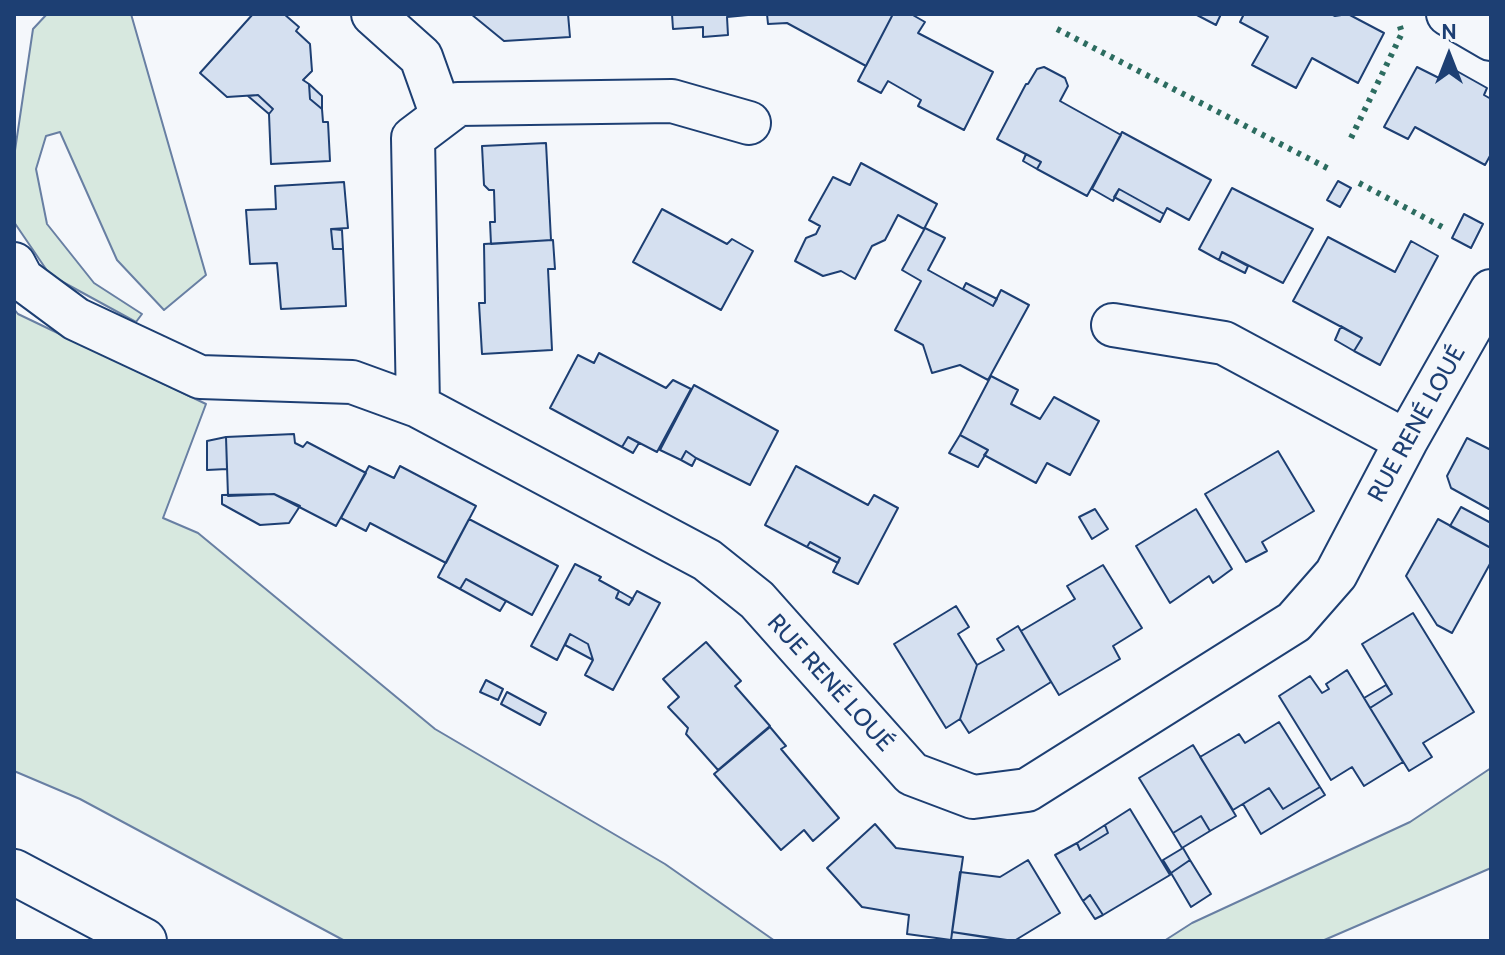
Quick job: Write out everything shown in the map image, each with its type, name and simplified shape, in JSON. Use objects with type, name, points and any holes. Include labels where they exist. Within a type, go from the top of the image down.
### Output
[{"type":"main road","points":[[14,872],[144,941]]},
{"type":"street","points":[[373,14],[421,57],[442,116]]},
{"type":"street","points":[[1448,14],[1491,39]]},
{"type":"street","points":[[418,406],[413,138],[458,104],[672,101],[749,123]]},
{"type":"street","name":"RUE RENÉ LOUÉ","points":[[14,264],[22,279],[76,319],[200,377],[352,382],[418,406],[707,560],[757,600],[912,774],[973,797],[1027,790],[1294,622],[1336,574],[1406,441],[1491,291]]},
{"type":"street","points":[[1113,325],[1224,343],[1406,441]]},
{"type":"shaded area","points":[[47,14],[131,14],[206,275],[164,310],[117,260],[60,132],[46,136],[36,169],[47,224],[94,283],[142,314],[136,322],[50,275],[14,222],[14,157],[33,29]]},
{"type":"shaded area","points":[[14,309],[18,314],[206,404],[163,518],[198,533],[435,729],[665,864],[775,941],[345,941],[80,799],[14,771]]},
{"type":"shaded area","points":[[1491,768],[1491,868],[1322,941],[1164,941],[1192,923],[1410,822]]},
{"type":"building","points":[[253,14],[284,14],[299,27],[296,31],[310,44],[312,71],[303,80],[309,84],[310,99],[322,109],[323,122],[328,122],[330,161],[271,164],[269,114],[273,109],[258,95],[227,97],[200,73]]},
{"type":"building","points":[[471,14],[568,14],[570,37],[504,41]]},
{"type":"building","points":[[672,14],[748,15],[727,17],[728,35],[703,37],[703,27],[673,29]]},
{"type":"building","points":[[767,14],[893,14],[866,66],[787,23],[768,24]]},
{"type":"building","points":[[893,14],[911,14],[925,22],[918,33],[993,72],[964,130],[918,106],[921,100],[888,81],[881,93],[858,81]]},
{"type":"building","points":[[1195,14],[1221,14],[1216,25]]},
{"type":"building","points":[[1244,14],[1348,14],[1384,33],[1358,83],[1312,58],[1296,88],[1252,65],[1268,37],[1240,22]]},
{"type":"building","points":[[1446,65],[1487,88],[1484,95],[1491,99],[1491,154],[1485,165],[1415,127],[1408,139],[1384,127],[1417,67],[1439,78]]},
{"type":"building","points":[[1044,67],[1065,78],[1068,86],[1060,101],[1121,135],[1087,196],[1037,169],[1041,162],[997,139],[1026,84],[1037,69]]},
{"type":"building","points":[[309,84],[322,96],[322,109],[310,99]]},
{"type":"building","points":[[258,95],[273,109],[269,114],[248,96]]},
{"type":"building","points":[[1122,132],[1211,180],[1189,220],[1167,208],[1164,214],[1119,189],[1113,201],[1092,189]]},
{"type":"building","points":[[546,143],[551,240],[491,244],[490,222],[495,222],[494,190],[484,185],[482,146]]},
{"type":"building","points":[[1026,154],[1041,162],[1037,169],[1023,161]]},
{"type":"building","points":[[861,163],[937,204],[924,229],[898,215],[885,240],[872,246],[855,279],[841,271],[823,276],[795,261],[806,238],[816,234],[820,226],[809,220],[833,177],[850,185]]},
{"type":"building","points":[[1338,181],[1351,188],[1340,207],[1327,200]]},
{"type":"building","points":[[344,182],[348,228],[331,229],[333,249],[343,249],[346,306],[281,309],[277,263],[250,264],[246,210],[276,209],[275,186]]},
{"type":"building","points":[[1232,188],[1313,229],[1283,283],[1222,252],[1219,260],[1199,249]]},
{"type":"building","points":[[1119,189],[1164,214],[1160,222],[1114,197]]},
{"type":"building","points":[[662,209],[727,244],[732,239],[753,251],[721,310],[633,262]]},
{"type":"building","points":[[1464,214],[1483,224],[1471,248],[1452,238]]},
{"type":"building","points":[[925,228],[945,238],[928,270],[993,306],[1001,290],[1029,305],[988,380],[960,365],[932,373],[923,345],[895,330],[921,281],[902,270]]},
{"type":"building","points":[[331,229],[342,230],[343,249],[333,249]]},
{"type":"building","points":[[1328,237],[1395,272],[1411,241],[1438,256],[1380,365],[1354,351],[1362,338],[1293,301]]},
{"type":"building","points":[[553,240],[555,269],[548,269],[552,350],[482,354],[479,303],[485,303],[484,244]]},
{"type":"building","points":[[1222,252],[1248,266],[1245,273],[1219,260]]},
{"type":"building","points":[[966,283],[997,299],[993,306],[963,289]]},
{"type":"building","points":[[1341,326],[1362,338],[1354,351],[1335,340]]},
{"type":"building","points":[[599,353],[666,388],[673,380],[691,389],[657,452],[628,437],[622,447],[550,408],[578,355],[594,363]]},
{"type":"building","points":[[991,376],[1018,390],[1011,404],[1040,419],[1054,397],[1099,421],[1070,475],[1047,463],[1036,483],[984,455],[988,450],[960,435]]},
{"type":"building","points":[[694,385],[778,431],[750,485],[686,451],[681,460],[660,450]]},
{"type":"building","points":[[294,434],[295,443],[303,447],[307,442],[366,473],[336,526],[274,494],[228,496],[226,437]]},
{"type":"building","points":[[960,435],[988,450],[978,467],[949,453]]},
{"type":"building","points":[[226,437],[227,469],[207,470],[207,441]]},
{"type":"building","points":[[628,437],[639,443],[633,453],[622,447]]},
{"type":"building","points":[[1467,438],[1491,450],[1489,509],[1451,488],[1447,476]]},
{"type":"building","points":[[686,451],[696,458],[692,466],[681,460]]},
{"type":"building","points":[[1278,451],[1314,511],[1262,542],[1267,551],[1246,562],[1205,494]]},
{"type":"building","points":[[369,466],[394,478],[400,466],[476,506],[446,563],[370,523],[366,531],[341,518]]},
{"type":"building","points":[[796,466],[868,505],[874,495],[898,508],[858,584],[833,572],[840,558],[810,542],[807,547],[765,525]]},
{"type":"building","points":[[274,494],[300,506],[289,523],[260,525],[222,504],[222,495]]},
{"type":"building","points":[[1461,507],[1491,523],[1491,548],[1450,526]]},
{"type":"building","points":[[1095,509],[1108,529],[1092,539],[1079,517]]},
{"type":"building","points":[[1196,509],[1232,569],[1213,583],[1209,576],[1170,603],[1136,546]]},
{"type":"building","points":[[469,519],[558,566],[532,615],[466,579],[460,589],[438,577]]},
{"type":"building","points":[[1438,519],[1491,548],[1491,562],[1452,633],[1437,625],[1406,576]]},
{"type":"building","points":[[810,542],[840,558],[838,563],[807,547]]},
{"type":"building","points":[[575,564],[601,577],[599,580],[619,591],[616,598],[629,605],[637,591],[660,603],[613,690],[585,675],[593,660],[588,644],[570,634],[557,660],[531,646]]},
{"type":"building","points":[[1103,565],[1142,628],[1113,646],[1120,659],[1059,695],[1021,631],[1075,599],[1067,586]]},
{"type":"building","points":[[466,579],[506,601],[500,611],[460,589]]},
{"type":"building","points":[[619,591],[633,599],[629,605],[616,598]]},
{"type":"building","points":[[956,606],[969,627],[958,634],[977,665],[960,719],[946,728],[894,644]]},
{"type":"building","points":[[1413,613],[1474,712],[1423,743],[1432,757],[1409,771],[1370,708],[1392,694],[1362,644]]},
{"type":"building","points":[[1018,626],[1051,682],[969,733],[960,719],[977,665],[1004,650],[997,639]]},
{"type":"building","points":[[570,634],[588,644],[593,660],[565,645]]},
{"type":"building","points":[[706,642],[741,681],[735,686],[770,726],[718,770],[686,734],[688,728],[668,707],[679,697],[663,679]]},
{"type":"building","points":[[1347,670],[1403,762],[1364,786],[1352,767],[1331,780],[1279,696],[1310,676],[1322,693],[1329,689],[1326,684]]},
{"type":"building","points":[[486,680],[503,689],[498,700],[480,692]]},
{"type":"building","points":[[1386,685],[1392,694],[1370,708],[1364,698]]},
{"type":"building","points":[[507,692],[546,713],[540,725],[501,704]]},
{"type":"building","points":[[1279,722],[1320,787],[1283,809],[1269,788],[1233,810],[1200,757],[1239,734],[1245,743]]},
{"type":"building","points":[[770,727],[786,746],[781,749],[839,818],[813,841],[804,830],[781,850],[714,774]]},
{"type":"building","points":[[1193,745],[1236,816],[1210,831],[1201,816],[1173,833],[1139,778]]},
{"type":"building","points":[[1320,787],[1325,795],[1261,834],[1243,804],[1269,788],[1283,809]]},
{"type":"building","points":[[1130,809],[1170,875],[1103,915],[1090,895],[1083,901],[1055,855],[1077,843],[1080,850],[1108,833],[1105,825]]},
{"type":"building","points":[[1201,816],[1210,831],[1182,848],[1173,833]]},
{"type":"building","points":[[875,824],[896,848],[963,857],[951,940],[907,934],[909,915],[862,907],[827,868]]},
{"type":"building","points":[[1105,825],[1108,833],[1080,850],[1077,843]]},
{"type":"building","points":[[1183,848],[1190,860],[1171,873],[1163,860]]},
{"type":"building","points":[[1028,860],[1060,913],[1014,941],[952,932],[960,872],[1000,877]]},
{"type":"building","points":[[1190,860],[1211,894],[1191,907],[1171,873]]},
{"type":"building","points":[[1090,895],[1103,915],[1095,919],[1083,901]]},
{"type":"building","points":[[952,932],[1009,941],[951,941]]},
{"type":"hedge","points":[[1351,138],[1402,33],[1399,23]]},
{"type":"hedge","points":[[1057,29],[1331,170]]},
{"type":"hedge","points":[[1359,183],[1446,229]]}]
